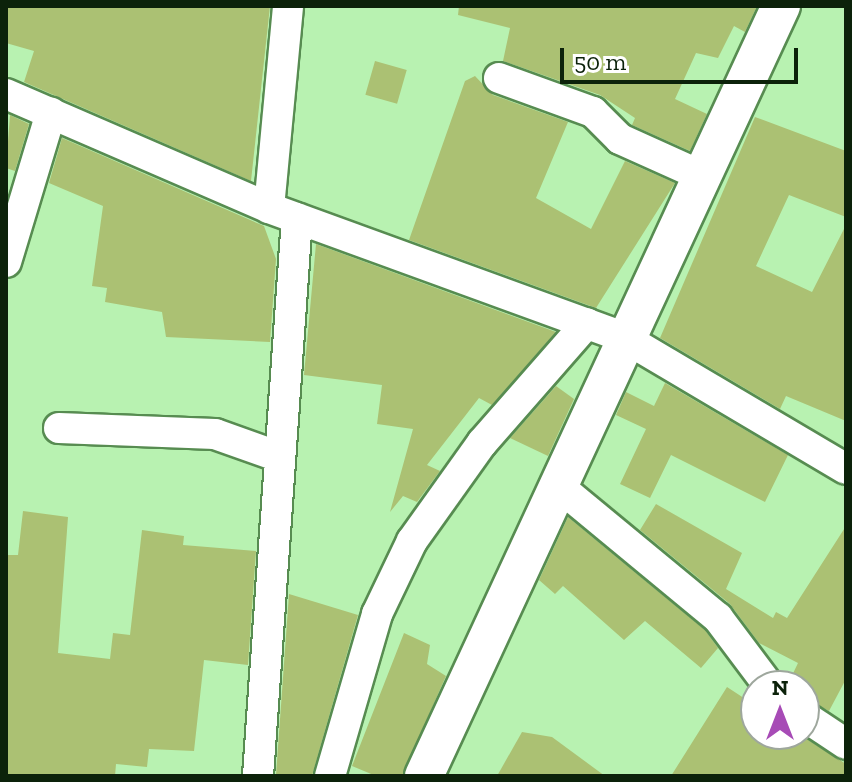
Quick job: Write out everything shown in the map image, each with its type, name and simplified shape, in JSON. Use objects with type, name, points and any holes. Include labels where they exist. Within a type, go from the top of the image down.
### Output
[{"type":"street","points":[[269,208],[288,6]]},
{"type":"street","points":[[424,776],[623,337],[781,6]]},
{"type":"street","points":[[499,78],[593,112],[620,139],[700,175]]},
{"type":"street","points":[[6,94],[269,208],[623,337],[846,469]]},
{"type":"street","points":[[6,261],[51,113]]},
{"type":"street","points":[[258,776],[297,218]]},
{"type":"street","points":[[330,776],[377,614],[412,541],[482,443],[587,323]]},
{"type":"street","points":[[59,428],[215,434],[280,457]]},
{"type":"street","points":[[556,484],[718,618],[757,670]]},
{"type":"street","points":[[820,727],[846,744]]},
{"type":"building","points":[[6,6],[270,6],[251,181],[24,82],[34,51],[6,43]]},
{"type":"building","points":[[459,6],[757,6],[745,32],[734,26],[718,58],[696,53],[675,99],[707,114],[690,151],[632,125],[635,118],[600,95],[503,61],[510,28],[458,15]]},
{"type":"building","points":[[375,61],[407,70],[397,104],[365,95]]},
{"type":"building","points":[[475,76],[493,95],[568,122],[536,198],[591,229],[625,161],[675,183],[596,308],[409,240],[465,81]]},
{"type":"building","points":[[10,115],[29,124],[15,171],[6,168]]},
{"type":"building","points":[[755,117],[846,151],[846,217],[789,195],[756,266],[812,292],[846,225],[846,421],[786,396],[780,409],[660,338]]},
{"type":"building","points":[[62,138],[264,226],[276,259],[270,342],[166,337],[162,312],[105,302],[107,288],[92,286],[103,206],[49,183]]},
{"type":"building","points":[[316,244],[556,332],[492,405],[479,398],[427,465],[440,471],[417,502],[403,496],[390,512],[413,429],[377,424],[382,385],[304,375]]},
{"type":"building","points":[[665,383],[788,455],[765,502],[671,455],[650,498],[620,484],[646,429],[616,415],[626,392],[654,406]]},
{"type":"building","points":[[556,386],[574,399],[548,456],[510,438]]},
{"type":"building","points":[[656,504],[742,553],[726,589],[773,618],[776,612],[787,618],[846,526],[846,679],[829,711],[820,706],[820,670],[795,670],[798,663],[759,643],[730,604],[640,530]]},
{"type":"building","points":[[23,511],[68,517],[58,653],[110,659],[113,633],[130,635],[142,530],[184,536],[183,545],[256,551],[248,665],[204,660],[194,751],[149,749],[147,767],[116,764],[115,776],[6,776],[6,555],[18,555]]},
{"type":"building","points":[[568,517],[705,630],[718,648],[701,668],[645,621],[624,640],[563,586],[555,594],[539,580]]},
{"type":"building","points":[[289,594],[358,615],[312,776],[276,775]]},
{"type":"building","points":[[404,633],[430,645],[427,664],[446,676],[402,776],[376,776],[352,766]]},
{"type":"building","points":[[727,687],[740,696],[740,750],[820,750],[820,747],[846,764],[846,776],[671,776]]},
{"type":"building","points":[[522,732],[552,737],[605,776],[497,776]]}]
